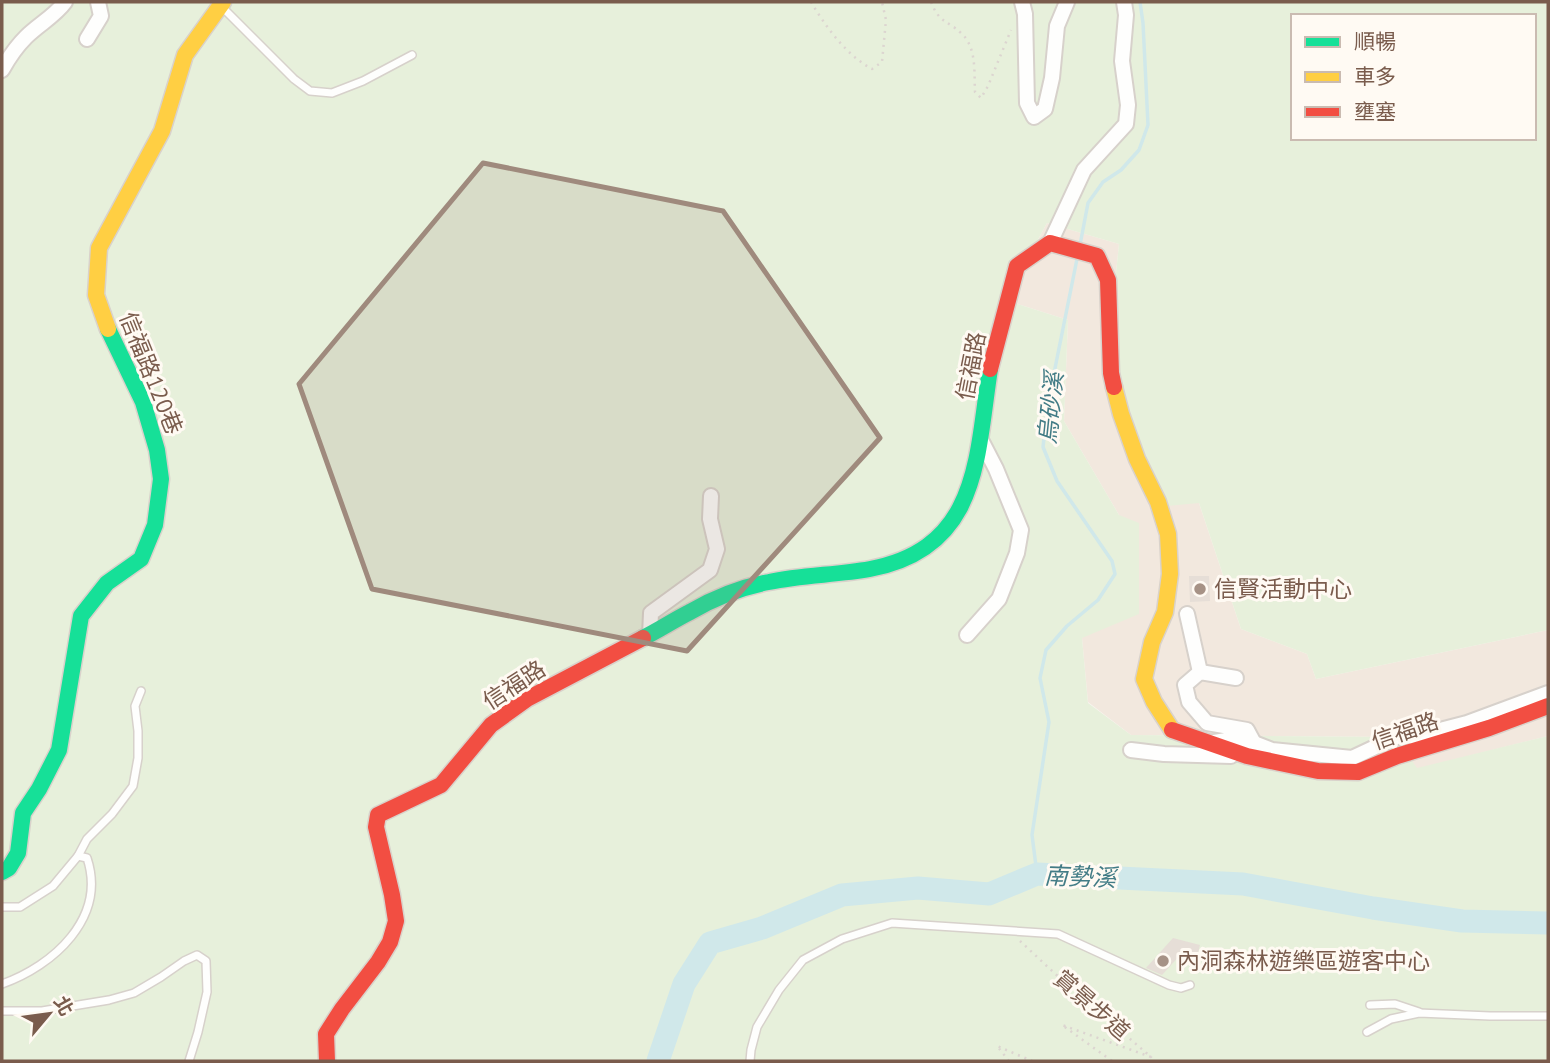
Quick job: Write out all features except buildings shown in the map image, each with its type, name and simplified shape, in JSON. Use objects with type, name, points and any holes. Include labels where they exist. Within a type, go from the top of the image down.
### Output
[{"type":"street","points":[[2,70],[26,37],[65,2]]},
{"type":"street","points":[[87,39],[101,16],[98,2]]},
{"type":"street","points":[[1023,8],[1027,103],[1034,117],[1045,109],[1052,78],[1056,26],[1067,2]]},
{"type":"street","points":[[1050,243],[1084,170],[1126,124],[1128,105],[1122,61],[1126,15],[1124,2]]},
{"type":"street","name":"信福路120巷","points":[[2,872],[9,868],[18,853],[23,813],[59,750],[81,617],[107,583],[141,559],[155,525],[161,479],[157,450],[143,402],[111,338],[96,295],[99,248],[162,131],[185,55],[222,4]]},
{"type":"street","name":"信福路","points":[[327,1061],[326,1034],[379,962],[390,942],[396,921],[376,827],[379,815],[441,785],[491,725],[527,699],[691,611],[722,596],[768,582],[871,569],[906,559],[934,542],[952,523],[970,486],[981,440],[990,370],[1017,266],[1050,243],[1097,256],[1108,280],[1111,373],[1121,414],[1137,459],[1158,502],[1168,534],[1170,574],[1165,611],[1152,642],[1144,679],[1154,702],[1172,730],[1209,743],[1250,750],[1318,771],[1358,772],[1397,756],[1489,728],[1548,706]]},
{"type":"street","points":[[967,635],[999,599],[1017,553],[1020,530],[996,469],[981,440]]},
{"type":"street","points":[[650,635],[651,613],[710,570],[717,549],[710,519],[711,496]]},
{"type":"street","points":[[1187,614],[1200,673]]},
{"type":"street","points":[[1236,678],[1200,673],[1185,685],[1189,702],[1208,723],[1247,730],[1250,750]]},
{"type":"street","points":[[1131,750],[1164,754],[1272,750],[1352,758],[1403,734],[1413,737],[1467,723],[1548,693]]},
{"type":"lane","points":[[222,4],[294,79],[310,91],[332,93],[363,81],[412,55]]},
{"type":"lane","points":[[2,907],[20,907],[53,886],[78,856],[87,839],[112,814],[132,786],[138,758],[135,706],[141,691]]},
{"type":"lane","points":[[2,984],[22,977],[52,958],[78,928],[90,903],[92,873],[87,858],[78,856]]},
{"type":"lane","points":[[750,1061],[757,1027],[779,990],[803,960],[842,939],[892,923],[1058,934],[1169,985],[1181,988],[1190,985]]},
{"type":"lane","points":[[2,1011],[42,1011],[134,993],[197,955],[206,961],[207,992],[189,1061]]},
{"type":"lane","points":[[1370,1005],[1395,1004],[1419,1013]]},
{"type":"lane","points":[[1367,1032],[1391,1019],[1419,1013],[1548,1016]]},
{"type":"path","points":[[811,2],[824,23],[859,62],[872,69],[882,62],[886,20],[882,2]]},
{"type":"path","points":[[931,2],[936,16],[964,35],[973,53],[975,92],[981,97],[1023,8]]},
{"type":"path","name":"賞景步道","points":[[1010,932],[1151,1056],[1062,1025],[1112,1061]]},
{"type":"path","points":[[1009,1061],[997,1046],[1032,1061]]},
{"type":"highlighted area","points":[[483,163],[723,211],[880,438],[687,651],[372,589],[299,384]]},
{"type":"shaded area","points":[[1047,223],[1119,244],[1106,369],[1199,503],[1241,629],[1307,654],[1316,679],[1548,630],[1548,736],[1417,769],[1394,737],[1131,735],[1088,702],[1082,638],[1119,515],[1064,421],[1068,320],[1005,300]]},
{"type":"green space","points":[[2,2],[1548,2],[1548,630],[1316,679],[1307,654],[1241,629],[1199,503],[1156,507],[1106,369],[1119,244],[1047,223],[1005,300],[1068,320],[1064,421],[1119,515],[1139,523],[1139,614],[1082,638],[1088,703],[1131,735],[1395,737],[1417,768],[1548,736],[1548,1061],[2,1061]]},
{"type":"waterway","name":"烏砂溪","points":[[1080,245],[1088,203],[1103,182],[1121,170],[1139,150],[1148,125],[1140,2]]},
{"type":"waterway","name":"烏砂溪","points":[[1037,874],[1032,835],[1049,722],[1040,678],[1046,650],[1067,626],[1098,600],[1115,574],[1112,561],[1057,481],[1043,447],[1048,403],[1077,259]]},
{"type":"waterway","name":"南勢溪","points":[[658,1061],[684,984],[710,943],[762,928],[842,895],[918,888],[989,894],[1037,874],[1243,884],[1462,921],[1548,923]]},
{"type":"traffic: fast","points":[[2,872],[9,868],[18,853],[23,813],[59,750],[81,616],[107,583],[141,559],[155,525],[161,479],[157,450],[143,402],[108,329]]},
{"type":"traffic: fast","points":[[643,638],[709,602],[738,590],[781,580],[870,569],[906,558],[933,541],[953,520],[966,494],[981,435],[990,369]]},
{"type":"traffic: slow","points":[[108,329],[96,295],[99,248],[162,131],[185,55],[223,2]]},
{"type":"traffic: slow","points":[[1114,387],[1137,459],[1158,502],[1168,534],[1170,574],[1165,612],[1152,642],[1144,679],[1154,702],[1172,730]]},
{"type":"traffic: jam","points":[[990,369],[1017,266],[1050,243],[1097,256],[1108,280],[1111,373],[1114,387]]},
{"type":"traffic: jam","points":[[327,1061],[326,1034],[378,962],[390,942],[396,921],[376,827],[378,815],[441,785],[491,725],[527,699],[643,638]]},
{"type":"traffic: jam","points":[[1172,730],[1247,756],[1318,771],[1358,772],[1397,756],[1489,728],[1548,706]]},
{"type":"place","name":"信賢活動中心","points":[[1200,589]]},
{"type":"place","name":"內洞森林遊樂區遊客中心","points":[[1163,961]]}]
